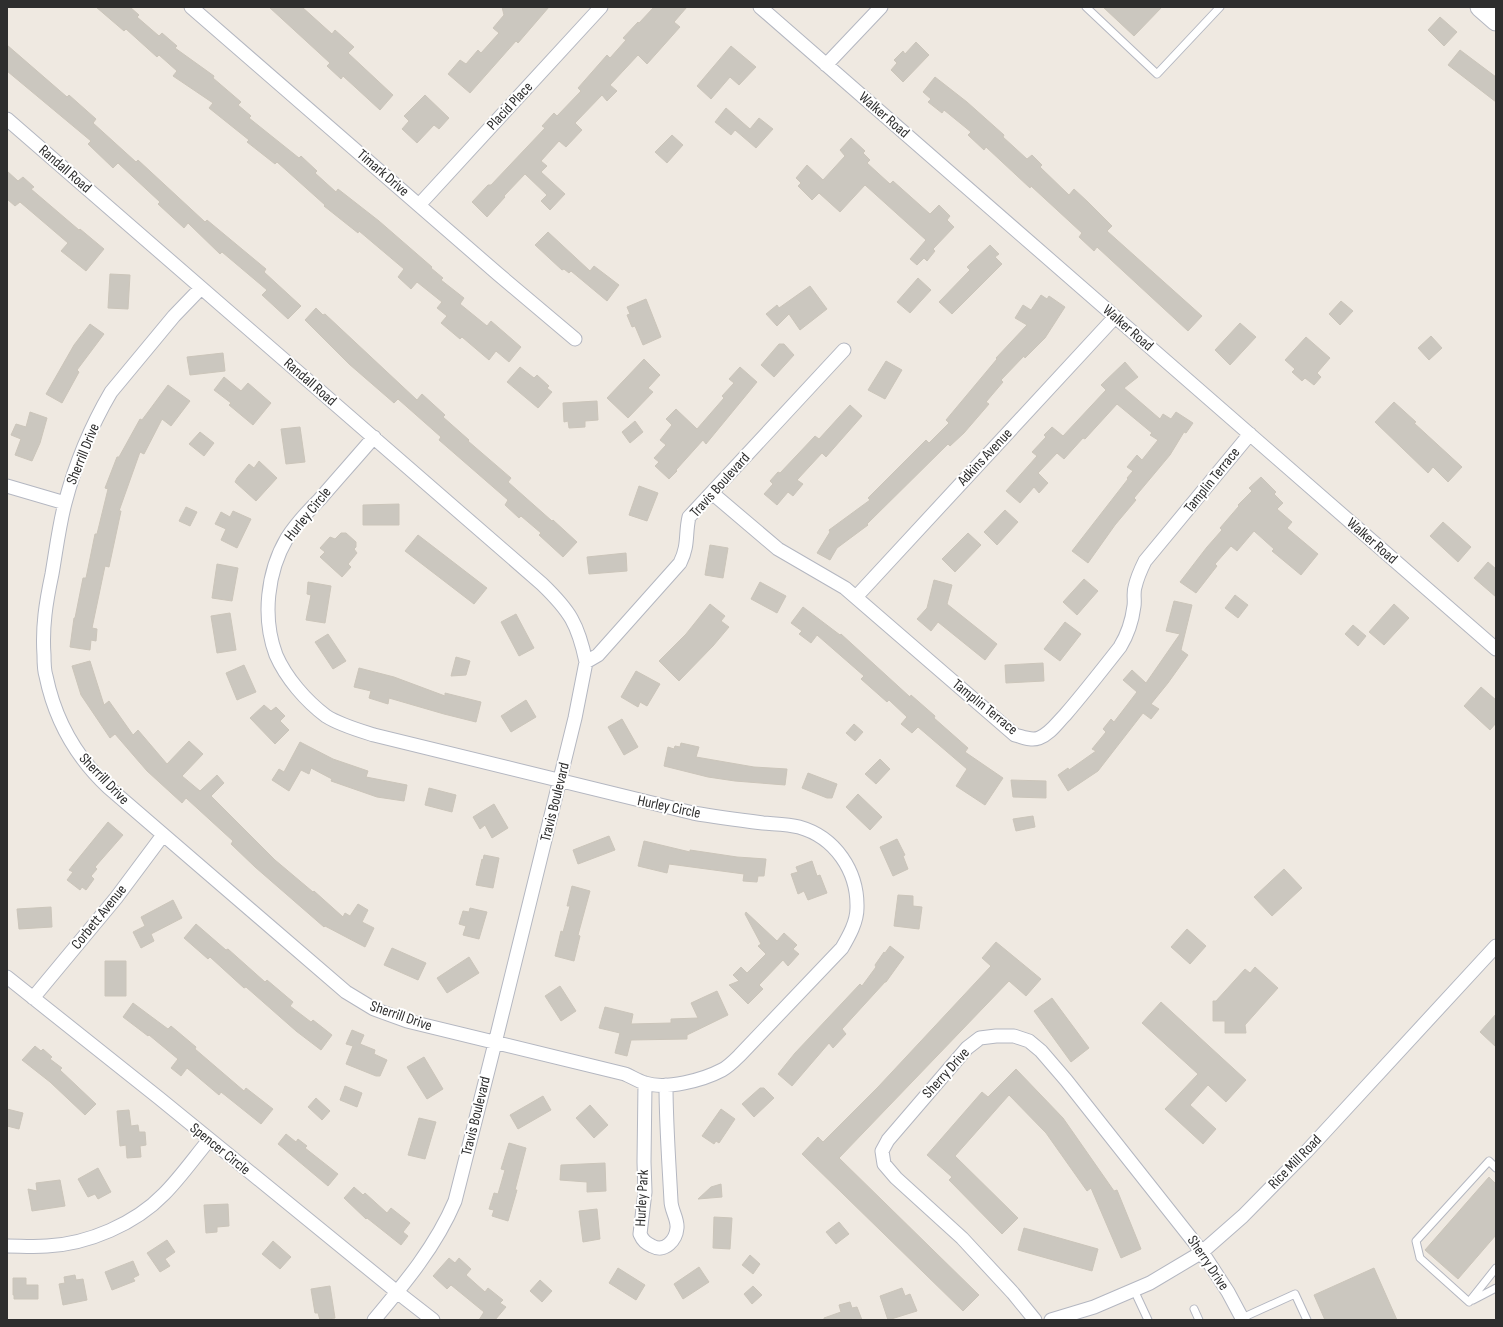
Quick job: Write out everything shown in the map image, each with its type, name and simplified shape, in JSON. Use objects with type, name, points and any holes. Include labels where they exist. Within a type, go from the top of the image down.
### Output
[{"type":"street","name":"Timark Drive","points":[[190,7],[575,340]]},
{"type":"street","name":"Placid Place","points":[[419,205],[601,7]]},
{"type":"street","name":"Walker Road","points":[[760,7],[1496,649]]},
{"type":"street","points":[[826,65],[881,7]]},
{"type":"street","name":"Randall Road","points":[[7,121],[374,437],[542,584],[560,602],[571,617],[578,632],[586,662]]},
{"type":"street","name":"Sherrill Drive","points":[[201,288],[165,327],[111,392],[85,446],[65,503],[45,610],[43,635],[45,675],[53,705],[66,733],[82,759],[103,783],[346,992],[380,1012],[407,1021],[495,1043]]},
{"type":"street","name":"Adkins Avenue","points":[[856,597],[1115,317]]},
{"type":"street","name":"Travis Boulevard","points":[[374,1320],[427,1254],[449,1214],[454,1201],[560,782],[586,662],[598,655],[680,563],[687,545],[689,517],[844,350]]},
{"type":"street","name":"Tamplin Terrace","points":[[712,492],[778,549],[845,588],[1015,734],[1026,738],[1040,738],[1051,730],[1073,705],[1127,637],[1134,605],[1134,588],[1140,570],[1145,561],[1250,434]]},
{"type":"street","name":"Hurley Circle","points":[[374,437],[296,526],[279,553],[270,585],[268,601],[272,640],[277,656],[297,689],[310,702],[326,716],[342,724],[374,735],[560,782],[693,813],[798,827],[823,838],[831,845],[841,857],[851,874],[855,887],[857,908],[850,933],[842,948],[739,1056],[724,1069],[685,1084],[645,1084],[625,1074],[495,1043]]},
{"type":"street","points":[[7,486],[65,503]]},
{"type":"street","name":"Corbett Avenue","points":[[33,998],[116,898],[163,835]]},
{"type":"street","name":"Rice Mill Road","points":[[1052,1320],[1094,1306],[1150,1283],[1202,1252],[1243,1216],[1306,1152],[1496,946]]},
{"type":"street","name":"Spencer Circle","points":[[7,977],[433,1320]]},
{"type":"street","name":"Sherry Drive","points":[[1035,1320],[1013,1293],[962,1238],[896,1178],[884,1164],[882,1151],[888,1140],[967,1048],[980,1038],[1014,1036],[1029,1041],[1041,1051],[1076,1092],[1202,1252],[1228,1292],[1242,1319]]},
{"type":"street","name":"Hurley Park","points":[[645,1084],[645,1192],[640,1234],[642,1240],[656,1248],[663,1248],[672,1242],[677,1228],[671,1204],[666,1085]]},
{"type":"street","points":[[7,1246],[61,1245],[98,1236],[116,1228],[148,1209],[164,1194],[209,1140]]},
{"type":"lane","points":[[1086,7],[1157,74],[1220,7]]},
{"type":"lane","points":[[1469,1302],[1420,1258],[1416,1241],[1489,1161],[1496,1168]]},
{"type":"lane","points":[[1469,1302],[1496,1268]]},
{"type":"lane","points":[[1469,1302],[1496,1288]]},
{"type":"lane","points":[[1134,1290],[1148,1320]]},
{"type":"lane","points":[[1242,1319],[1295,1294],[1307,1320]]},
{"type":"lane","points":[[1194,1308],[1199,1320]]},
{"type":"building","points":[[96,7],[130,7],[139,15],[137,17],[159,36],[162,33],[177,46],[175,48],[214,76],[213,78],[241,102],[238,105],[251,116],[249,118],[299,158],[301,156],[317,171],[315,173],[336,192],[338,189],[379,221],[432,267],[431,268],[443,278],[441,280],[464,298],[460,304],[487,326],[491,321],[521,347],[509,362],[496,351],[489,360],[462,337],[460,339],[441,323],[447,316],[437,308],[442,302],[417,282],[411,289],[398,277],[404,269],[359,231],[358,233],[324,206],[325,205],[277,162],[275,164],[247,142],[249,140],[209,108],[213,103],[173,76],[177,71],[159,55],[157,57],[126,29],[124,31]]},
{"type":"building","points":[[269,7],[302,7],[332,34],[335,30],[354,47],[348,53],[393,95],[380,110],[343,76],[341,79],[327,66],[330,63]]},
{"type":"building","points":[[502,7],[549,7],[518,43],[516,41],[470,93],[448,74],[460,60],[466,64],[478,50],[481,53],[499,33],[493,28],[504,15]]},
{"type":"building","points":[[654,7],[687,7],[674,22],[680,27],[647,64],[638,55],[610,85],[617,91],[607,101],[602,95],[575,123],[582,130],[566,147],[559,141],[541,161],[547,166],[541,172],[565,194],[550,210],[541,201],[547,195],[525,174],[487,217],[472,202],[488,185],[491,185],[545,128],[542,126],[554,113],[557,116],[581,91],[578,88],[607,55],[610,58],[626,40],[623,38]]},
{"type":"building","points":[[1103,7],[1162,7],[1134,36]]},
{"type":"building","points":[[1440,17],[1457,32],[1444,46],[1428,30]]},
{"type":"building","points":[[916,42],[929,55],[903,82],[891,70],[897,63],[894,60],[903,51],[905,54]]},
{"type":"building","points":[[7,45],[67,97],[69,95],[96,119],[93,123],[136,162],[138,160],[205,222],[207,220],[266,269],[264,272],[301,306],[288,319],[262,295],[267,290],[222,252],[220,254],[188,223],[184,228],[158,204],[160,202],[118,163],[113,168],[88,144],[91,141],[7,71]]},
{"type":"building","points":[[731,46],[756,67],[739,85],[730,77],[711,99],[697,86]]},
{"type":"building","points":[[1460,50],[1496,77],[1496,102],[1448,65]]},
{"type":"building","points":[[935,77],[967,102],[1004,135],[1003,137],[1027,159],[1032,155],[1042,165],[1040,167],[1069,195],[1074,189],[1112,226],[1107,231],[1202,316],[1188,331],[1097,247],[1094,251],[1079,237],[1082,233],[986,147],[984,150],[968,135],[971,132],[944,110],[942,113],[928,102],[931,99],[923,92]]},
{"type":"building","points":[[425,95],[449,118],[439,129],[434,125],[417,143],[402,129],[409,121],[404,116]]},
{"type":"building","points":[[726,108],[750,129],[759,118],[773,129],[756,148],[735,130],[731,135],[715,122]]},
{"type":"building","points":[[672,135],[683,145],[667,163],[655,152]]},
{"type":"building","points":[[851,138],[865,151],[863,153],[870,160],[867,163],[890,184],[893,181],[930,214],[939,205],[950,216],[947,220],[954,227],[933,249],[935,251],[927,261],[924,258],[917,265],[910,259],[926,240],[865,185],[840,212],[819,193],[812,200],[798,186],[801,183],[796,178],[807,165],[823,180],[845,156],[840,150]]},
{"type":"building","points":[[7,171],[18,181],[23,177],[34,187],[31,189],[104,249],[86,271],[61,251],[68,243],[20,202],[15,206],[7,199]]},
{"type":"building","points":[[548,232],[590,271],[594,266],[619,285],[607,301],[571,271],[569,273],[564,269],[562,270],[535,245]]},
{"type":"building","points":[[990,245],[999,254],[995,257],[1002,264],[952,314],[939,302],[970,270],[967,267]]},
{"type":"building","points":[[110,274],[130,275],[128,309],[108,308]]},
{"type":"building","points":[[918,278],[931,290],[910,313],[897,302]]},
{"type":"building","points":[[810,286],[827,309],[800,330],[789,314],[777,326],[766,314],[777,305],[779,308]]},
{"type":"building","points":[[1041,295],[1047,299],[1049,296],[1065,307],[1045,338],[1025,358],[1024,356],[1001,380],[1003,382],[986,402],[989,404],[964,433],[950,446],[948,444],[867,524],[868,525],[837,548],[830,560],[817,553],[830,532],[829,530],[870,500],[868,498],[926,440],[929,443],[949,423],[946,420],[997,359],[996,358],[1027,325],[1015,318],[1023,305],[1031,310]]},
{"type":"building","points":[[646,299],[661,337],[643,345],[635,326],[632,327],[627,315],[630,314],[627,307]]},
{"type":"building","points":[[1341,301],[1353,311],[1340,325],[1329,314]]},
{"type":"building","points":[[316,308],[323,315],[325,314],[417,400],[422,394],[445,415],[443,417],[469,440],[468,441],[511,478],[508,482],[577,542],[563,557],[539,535],[541,533],[521,516],[519,518],[505,505],[508,500],[439,440],[441,437],[398,399],[394,403],[349,364],[305,320]]},
{"type":"building","points":[[1240,323],[1256,337],[1230,365],[1215,350]]},
{"type":"building","points":[[90,324],[104,334],[77,370],[79,372],[62,403],[46,394],[74,345]]},
{"type":"building","points":[[1431,336],[1442,348],[1429,360],[1418,348]]},
{"type":"building","points":[[1306,337],[1330,358],[1317,373],[1321,377],[1314,385],[1305,378],[1302,381],[1292,372],[1295,369],[1285,360]]},
{"type":"building","points":[[779,344],[784,344],[794,355],[774,377],[761,365]]},
{"type":"building","points":[[223,353],[225,371],[190,375],[187,357]]},
{"type":"building","points":[[644,359],[660,375],[648,388],[653,392],[628,418],[607,398]]},
{"type":"building","points":[[886,361],[902,370],[885,399],[868,390]]},
{"type":"building","points":[[1125,362],[1138,377],[1124,388],[1160,419],[1163,414],[1171,419],[1176,412],[1193,423],[1186,433],[1184,432],[1170,455],[1134,498],[1136,500],[1115,525],[1088,563],[1072,551],[1128,479],[1127,478],[1133,471],[1127,467],[1137,455],[1142,460],[1158,440],[1150,435],[1152,433],[1117,404],[1085,439],[1083,438],[1064,459],[1057,453],[1038,473],[1048,483],[1039,493],[1034,487],[1020,503],[1006,491],[1037,456],[1032,452],[1046,437],[1044,435],[1052,427],[1063,436],[1106,390],[1101,385]]},
{"type":"building","points":[[520,367],[534,378],[537,375],[549,386],[547,388],[552,392],[538,408],[507,382]]},
{"type":"building","points":[[740,367],[757,382],[706,444],[703,440],[669,479],[655,466],[659,462],[654,458],[666,445],[660,440],[672,425],[666,419],[676,409],[697,429],[724,398],[722,396],[734,383],[729,379]]},
{"type":"building","points":[[224,377],[241,391],[248,383],[271,403],[253,425],[229,405],[231,403],[214,390]]},
{"type":"building","points":[[168,385],[190,401],[171,426],[162,419],[144,454],[140,452],[119,511],[121,511],[109,567],[105,566],[92,628],[97,629],[96,641],[91,640],[90,650],[70,647],[74,618],[83,578],[86,578],[95,534],[97,534],[108,489],[105,488],[117,457],[119,457],[140,419],[142,420]]},
{"type":"building","points":[[597,401],[598,420],[585,421],[585,427],[569,428],[568,421],[564,422],[563,403]]},
{"type":"building","points":[[1394,402],[1416,422],[1414,423],[1462,467],[1448,482],[1433,467],[1428,473],[1375,422]]},
{"type":"building","points":[[850,405],[862,416],[826,457],[822,453],[797,480],[803,484],[793,496],[788,492],[777,505],[764,494],[773,484],[770,481],[778,472],[780,473],[815,436],[819,439]]},
{"type":"building","points":[[30,412],[47,418],[40,443],[32,461],[15,455],[21,439],[11,435],[16,424],[26,427]]},
{"type":"building","points":[[635,421],[643,432],[630,443],[622,432]]},
{"type":"building","points":[[300,427],[305,462],[286,464],[281,429]]},
{"type":"building","points":[[200,432],[214,443],[204,456],[189,444]]},
{"type":"building","points":[[259,461],[277,478],[256,501],[235,482],[249,464],[254,468]]},
{"type":"building","points":[[1261,477],[1276,492],[1274,494],[1283,503],[1277,509],[1292,522],[1287,528],[1318,554],[1301,575],[1272,551],[1274,549],[1254,531],[1237,551],[1231,546],[1215,564],[1217,566],[1196,593],[1180,582],[1222,530],[1220,528],[1239,506],[1238,505],[1252,491],[1249,488]]},
{"type":"building","points":[[639,486],[658,493],[647,521],[629,515]]},
{"type":"building","points":[[399,504],[399,525],[363,525],[363,505]]},
{"type":"building","points":[[186,507],[197,512],[190,526],[179,521]]},
{"type":"building","points":[[1005,510],[1018,522],[997,545],[984,532]]},
{"type":"building","points":[[233,511],[251,519],[237,548],[221,540],[226,529],[215,524],[221,512],[230,517]]},
{"type":"building","points":[[1443,522],[1471,547],[1458,562],[1430,536]]},
{"type":"building","points":[[341,533],[346,533],[356,542],[356,547],[354,549],[357,553],[348,564],[351,567],[342,577],[320,557],[325,552],[320,548],[330,537],[335,539]]},
{"type":"building","points":[[968,533],[981,545],[955,572],[942,559]]},
{"type":"building","points":[[418,535],[487,588],[474,604],[405,551]]},
{"type":"building","points":[[710,545],[728,548],[723,578],[705,575]]},
{"type":"building","points":[[626,553],[627,571],[589,574],[587,557]]},
{"type":"building","points":[[1488,562],[1496,569],[1496,597],[1474,578]]},
{"type":"building","points":[[217,564],[238,568],[232,601],[212,598]]},
{"type":"building","points":[[1084,579],[1098,591],[1077,615],[1063,602]]},
{"type":"building","points":[[934,580],[952,585],[947,604],[997,644],[985,660],[938,622],[931,631],[917,619],[927,608]]},
{"type":"building","points":[[308,582],[331,586],[325,623],[306,620],[311,595],[307,594]]},
{"type":"building","points":[[760,582],[786,596],[777,613],[751,599]]},
{"type":"building","points":[[1235,595],[1248,605],[1238,618],[1225,608]]},
{"type":"building","points":[[1174,601],[1192,605],[1181,650],[1188,655],[1151,704],[1159,709],[1151,719],[1143,713],[1098,771],[1068,791],[1058,775],[1068,768],[1069,770],[1096,751],[1092,749],[1106,732],[1103,729],[1111,719],[1114,722],[1137,692],[1123,680],[1132,670],[1146,683],[1180,634],[1166,631]]},
{"type":"building","points":[[710,604],[725,616],[721,621],[729,627],[679,681],[659,661],[686,634]]},
{"type":"building","points":[[1394,604],[1409,618],[1384,645],[1369,632]]},
{"type":"building","points":[[803,607],[840,635],[841,634],[910,697],[911,695],[935,716],[934,718],[968,748],[965,752],[1003,778],[985,805],[956,786],[967,769],[918,727],[912,733],[901,724],[907,717],[889,700],[887,702],[861,679],[864,676],[817,635],[811,643],[799,634],[802,631],[791,623]]},
{"type":"building","points":[[230,613],[236,650],[217,653],[211,616]]},
{"type":"building","points":[[516,614],[534,648],[519,656],[501,622]]},
{"type":"building","points":[[1065,622],[1081,634],[1060,661],[1044,649]]},
{"type":"building","points":[[1353,625],[1366,636],[1358,646],[1345,634]]},
{"type":"building","points":[[328,634],[346,661],[333,669],[315,642]]},
{"type":"building","points":[[456,657],[470,661],[466,675],[451,676]]},
{"type":"building","points":[[90,661],[104,705],[109,701],[133,735],[138,730],[167,764],[189,741],[203,754],[182,776],[200,791],[217,775],[224,783],[211,796],[275,860],[313,892],[314,891],[343,917],[345,913],[350,916],[358,904],[368,910],[362,922],[374,928],[365,947],[325,926],[324,927],[255,867],[231,844],[233,841],[186,798],[182,803],[147,771],[115,734],[110,738],[81,695],[72,666]]},
{"type":"building","points":[[1043,663],[1044,681],[1006,683],[1005,665]]},
{"type":"building","points":[[244,665],[256,692],[237,700],[226,673]]},
{"type":"building","points":[[359,668],[394,677],[445,696],[445,693],[481,702],[476,722],[389,698],[388,704],[369,698],[371,691],[354,687]]},
{"type":"building","points":[[636,671],[660,684],[647,706],[640,702],[638,707],[621,697]]},
{"type":"building","points":[[1481,687],[1496,700],[1496,723],[1490,730],[1464,706]]},
{"type":"building","points":[[526,700],[536,717],[511,732],[501,716]]},
{"type":"building","points":[[264,705],[271,711],[276,707],[285,716],[280,721],[289,730],[275,744],[250,718]]},
{"type":"building","points":[[622,719],[638,747],[624,755],[608,727]]},
{"type":"building","points":[[854,724],[863,732],[855,741],[846,733]]},
{"type":"building","points":[[300,742],[333,759],[368,771],[366,777],[407,785],[404,801],[377,797],[331,781],[332,779],[311,768],[309,774],[301,770],[289,791],[272,780],[279,769],[284,772]]},
{"type":"building","points":[[681,743],[699,747],[696,757],[754,767],[787,769],[785,785],[708,777],[664,766],[668,747],[674,749],[675,746],[680,747]]},
{"type":"building","points":[[880,759],[890,769],[876,784],[865,774]]},
{"type":"building","points":[[808,773],[837,784],[832,798],[827,798],[802,788]]},
{"type":"building","points":[[1011,780],[1046,781],[1046,798],[1013,797]]},
{"type":"building","points":[[429,788],[456,795],[452,812],[425,805]]},
{"type":"building","points":[[858,794],[882,817],[870,830],[846,807]]},
{"type":"building","points":[[494,804],[508,828],[492,838],[485,825],[480,829],[473,817]]},
{"type":"building","points":[[1033,816],[1035,827],[1016,831],[1013,819]]},
{"type":"building","points":[[108,822],[123,835],[95,867],[97,869],[91,876],[94,879],[86,890],[82,887],[80,890],[67,880],[73,872],[69,870]]},
{"type":"building","points":[[609,836],[615,850],[578,864],[573,850]]},
{"type":"building","points":[[897,839],[905,855],[903,856],[908,869],[893,876],[880,847]]},
{"type":"building","points":[[644,841],[690,852],[690,850],[737,857],[766,859],[764,876],[758,876],[757,882],[743,881],[744,874],[669,864],[667,873],[638,866]]},
{"type":"building","points":[[484,855],[499,858],[493,888],[476,885]]},
{"type":"building","points":[[812,861],[817,876],[820,875],[827,893],[808,900],[804,891],[798,894],[791,874],[798,872],[796,867]]},
{"type":"building","points":[[1284,869],[1302,888],[1272,916],[1254,897]]},
{"type":"building","points":[[572,886],[590,891],[578,935],[580,936],[574,961],[555,956],[561,931],[563,932],[570,906],[567,906]]},
{"type":"building","points":[[898,895],[913,896],[913,906],[922,907],[919,929],[894,926]]},
{"type":"building","points":[[173,900],[182,918],[151,934],[154,941],[141,948],[133,932],[145,926],[141,917]]},
{"type":"building","points":[[51,907],[52,927],[19,929],[17,909]]},
{"type":"building","points":[[470,908],[487,912],[479,939],[463,935],[466,926],[459,924],[463,911],[469,912]]},
{"type":"building","points":[[746,912],[777,941],[784,933],[797,945],[793,949],[799,954],[788,966],[783,960],[759,985],[763,989],[748,1004],[729,985],[739,981],[733,975],[741,967],[747,973],[766,954],[758,946],[761,944],[745,914]]},
{"type":"building","points":[[196,924],[226,950],[228,949],[265,982],[267,980],[293,1002],[290,1006],[311,1022],[313,1020],[332,1035],[321,1050],[296,1031],[246,987],[244,988],[210,957],[208,959],[184,938]]},
{"type":"building","points":[[1187,929],[1206,946],[1190,964],[1171,947]]},
{"type":"building","points":[[996,942],[1041,979],[1026,996],[1009,981],[839,1158],[979,1295],[963,1311],[802,1154],[818,1137],[823,1142],[878,1087],[991,966],[982,958]]},
{"type":"building","points":[[890,946],[904,957],[886,982],[842,1029],[846,1034],[833,1048],[829,1043],[792,1086],[778,1074],[795,1053],[860,984],[862,986],[876,967],[875,965],[884,952],[885,953]]},
{"type":"building","points":[[392,948],[426,963],[418,980],[384,965]]},
{"type":"building","points":[[469,957],[479,973],[447,993],[437,978]]},
{"type":"building","points":[[105,961],[126,961],[126,996],[105,996]]},
{"type":"building","points":[[1255,967],[1278,988],[1245,1025],[1246,1033],[1225,1033],[1225,1021],[1213,1021],[1213,1001],[1216,1001],[1245,969],[1250,973]]},
{"type":"building","points":[[560,986],[576,1011],[561,1021],[545,996]]},
{"type":"building","points":[[717,991],[728,1015],[687,1035],[687,1039],[631,1040],[627,1056],[615,1053],[620,1033],[599,1028],[605,1007],[633,1014],[631,1024],[671,1023],[671,1019],[698,1018],[691,1003]]},
{"type":"building","points":[[1052,998],[1089,1048],[1071,1062],[1034,1011]]},
{"type":"building","points":[[1161,1002],[1246,1080],[1226,1102],[1208,1085],[1190,1105],[1216,1129],[1203,1144],[1165,1109],[1198,1074],[1142,1023]]},
{"type":"building","points":[[133,1003],[168,1029],[171,1026],[196,1047],[195,1049],[244,1091],[246,1088],[273,1109],[261,1124],[221,1092],[219,1095],[187,1068],[181,1076],[171,1068],[178,1059],[149,1035],[148,1036],[123,1017]]},
{"type":"building","points":[[1496,1014],[1496,1047],[1480,1032]]},
{"type":"building","points":[[352,1030],[364,1035],[360,1044],[375,1050],[374,1054],[387,1060],[380,1076],[376,1076],[346,1064],[353,1046],[346,1044]]},
{"type":"building","points":[[35,1046],[41,1051],[43,1049],[52,1057],[50,1059],[62,1068],[60,1070],[96,1104],[85,1115],[50,1082],[22,1060]]},
{"type":"building","points":[[424,1057],[443,1089],[427,1099],[407,1067]]},
{"type":"building","points":[[1016,1069],[1063,1118],[1114,1191],[1117,1190],[1141,1249],[1121,1258],[1091,1188],[1087,1191],[1046,1133],[1009,1095],[955,1156],[1018,1218],[1002,1234],[949,1180],[952,1177],[927,1155],[982,1092],[988,1097]]},
{"type":"building","points":[[345,1086],[362,1093],[357,1107],[340,1100]]},
{"type":"building","points":[[760,1088],[764,1088],[774,1098],[754,1117],[742,1104]]},
{"type":"building","points":[[543,1096],[551,1110],[518,1129],[510,1115]]},
{"type":"building","points":[[316,1098],[330,1111],[322,1120],[308,1107]]},
{"type":"building","points":[[590,1105],[608,1125],[594,1138],[576,1118]]},
{"type":"building","points":[[7,1109],[23,1113],[19,1129],[7,1126]]},
{"type":"building","points":[[721,1109],[735,1119],[719,1143],[716,1141],[714,1144],[702,1136]]},
{"type":"building","points":[[129,1110],[131,1126],[138,1125],[139,1132],[145,1132],[146,1145],[140,1146],[141,1157],[127,1158],[126,1145],[120,1146],[117,1111]]},
{"type":"building","points":[[419,1118],[436,1122],[425,1159],[408,1155]]},
{"type":"building","points":[[286,1134],[296,1142],[298,1139],[307,1146],[305,1148],[338,1174],[328,1186],[278,1144]]},
{"type":"building","points":[[509,1143],[526,1148],[515,1190],[517,1190],[508,1221],[492,1216],[494,1210],[489,1209],[494,1193],[498,1194],[505,1170],[501,1169]]},
{"type":"building","points":[[605,1163],[606,1191],[587,1192],[587,1182],[560,1180],[561,1165]]},
{"type":"building","points":[[98,1168],[111,1192],[98,1199],[95,1194],[88,1197],[78,1179]]},
{"type":"building","points":[[1489,1177],[1496,1184],[1496,1235],[1458,1279],[1425,1250]]},
{"type":"building","points":[[60,1180],[65,1206],[32,1211],[28,1189],[37,1191],[36,1183]]},
{"type":"building","points":[[721,1184],[722,1197],[698,1199],[711,1187]]},
{"type":"building","points":[[354,1187],[363,1195],[365,1193],[387,1213],[391,1208],[410,1223],[403,1232],[408,1236],[401,1245],[367,1218],[366,1219],[344,1198]]},
{"type":"building","points":[[228,1204],[229,1226],[217,1227],[217,1232],[206,1233],[204,1205]]},
{"type":"building","points":[[597,1209],[600,1239],[583,1242],[579,1211]]},
{"type":"building","points":[[714,1217],[732,1218],[730,1249],[713,1248]]},
{"type":"building","points":[[839,1222],[849,1234],[836,1244],[826,1232]]},
{"type":"building","points":[[1024,1228],[1098,1249],[1092,1271],[1018,1250]]},
{"type":"building","points":[[167,1240],[175,1252],[165,1259],[170,1266],[160,1272],[147,1253]]},
{"type":"building","points":[[273,1241],[291,1257],[280,1269],[262,1254]]},
{"type":"building","points":[[750,1255],[760,1264],[753,1274],[742,1265]]},
{"type":"building","points":[[449,1258],[455,1263],[459,1258],[471,1269],[466,1275],[485,1292],[488,1288],[503,1300],[500,1303],[506,1307],[495,1320],[479,1320],[484,1312],[451,1285],[447,1289],[433,1276]]},
{"type":"building","points":[[133,1261],[139,1275],[133,1278],[135,1281],[112,1290],[105,1272]]},
{"type":"building","points":[[699,1267],[709,1282],[683,1299],[674,1284]]},
{"type":"building","points":[[618,1268],[645,1285],[636,1300],[609,1283]]},
{"type":"building","points":[[1374,1268],[1397,1320],[1325,1320],[1314,1295]]},
{"type":"building","points":[[75,1275],[76,1280],[83,1279],[87,1300],[63,1305],[59,1284],[65,1283],[64,1277]]},
{"type":"building","points":[[13,1278],[26,1278],[26,1285],[38,1285],[38,1299],[14,1299]]},
{"type":"building","points":[[540,1280],[552,1291],[542,1302],[530,1291]]},
{"type":"building","points":[[330,1286],[335,1318],[320,1320],[318,1313],[315,1313],[311,1289]]},
{"type":"building","points":[[753,1286],[762,1295],[752,1304],[744,1294]]},
{"type":"building","points":[[902,1288],[905,1296],[910,1294],[917,1311],[888,1320],[880,1296]]},
{"type":"building","points":[[850,1302],[852,1308],[857,1307],[862,1320],[824,1320],[824,1318],[841,1312],[839,1305]]}]
